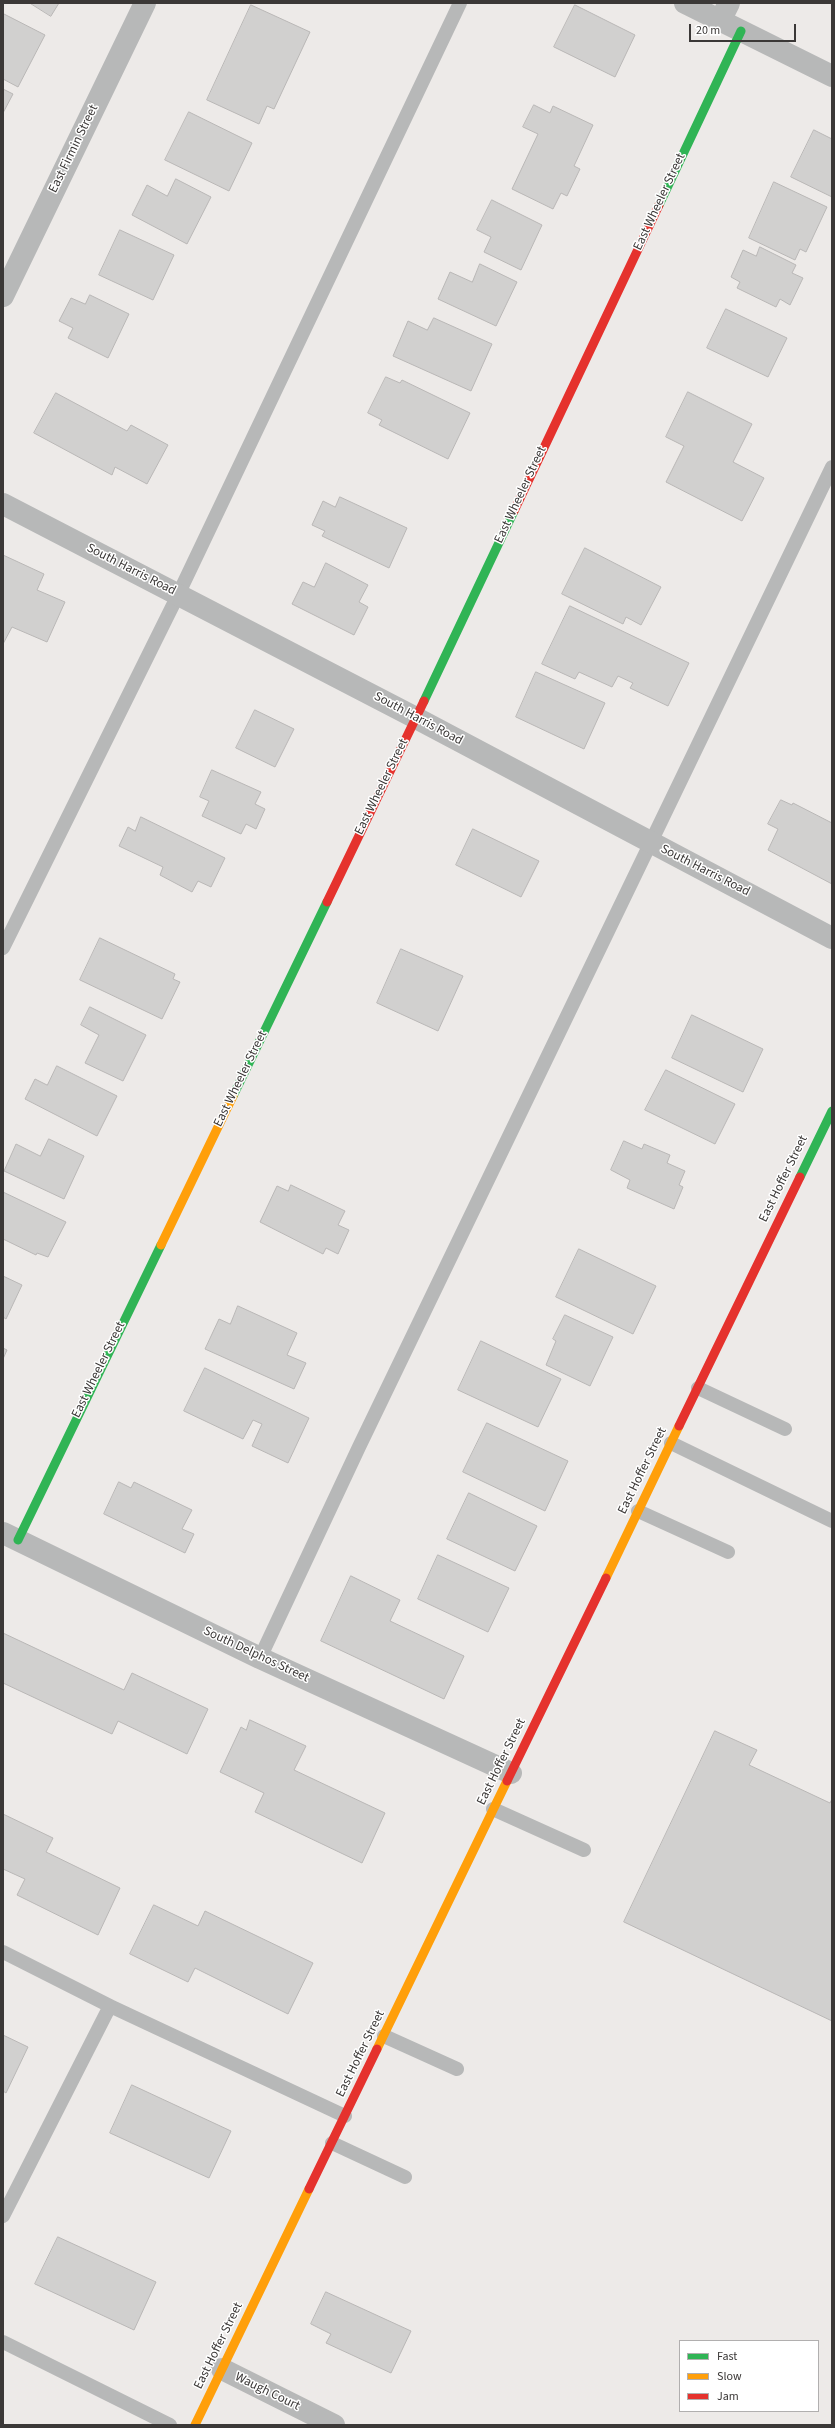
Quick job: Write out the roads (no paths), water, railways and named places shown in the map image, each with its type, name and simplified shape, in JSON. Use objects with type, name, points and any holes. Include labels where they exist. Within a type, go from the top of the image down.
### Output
[{"type":"street","name":"East Firmin Street","points":[[3,296],[145,3]]},
{"type":"street","points":[[685,3],[725,12],[741,31],[832,76]]},
{"type":"street","name":"East Wheeler Street","points":[[10,1537],[416,718],[741,31]]},
{"type":"street","name":"South Harris Road","points":[[3,504],[416,718],[832,938]]},
{"type":"street","name":"East Hoffer Street","points":[[195,2425],[832,1111]]},
{"type":"street","name":"South Delphos Street","points":[[10,1537],[260,1658],[511,1774]]},
{"type":"street","name":"Waugh Court","points":[[222,2369],[334,2425]]},
{"type":"lane","points":[[3,948],[178,595],[460,3]]},
{"type":"lane","points":[[260,1658],[359,1447],[832,467]]},
{"type":"lane","points":[[698,1388],[785,1430]]},
{"type":"lane","points":[[671,1443],[832,1521]]},
{"type":"lane","points":[[638,1511],[728,1552]]},
{"type":"lane","points":[[493,1809],[584,1850]]},
{"type":"lane","points":[[3,1952],[110,2006],[345,2116]]},
{"type":"lane","points":[[3,2216],[110,2006]]},
{"type":"lane","points":[[384,2036],[457,2069]]},
{"type":"lane","points":[[332,2143],[405,2177]]},
{"type":"lane","points":[[3,2342],[170,2425]]}]
